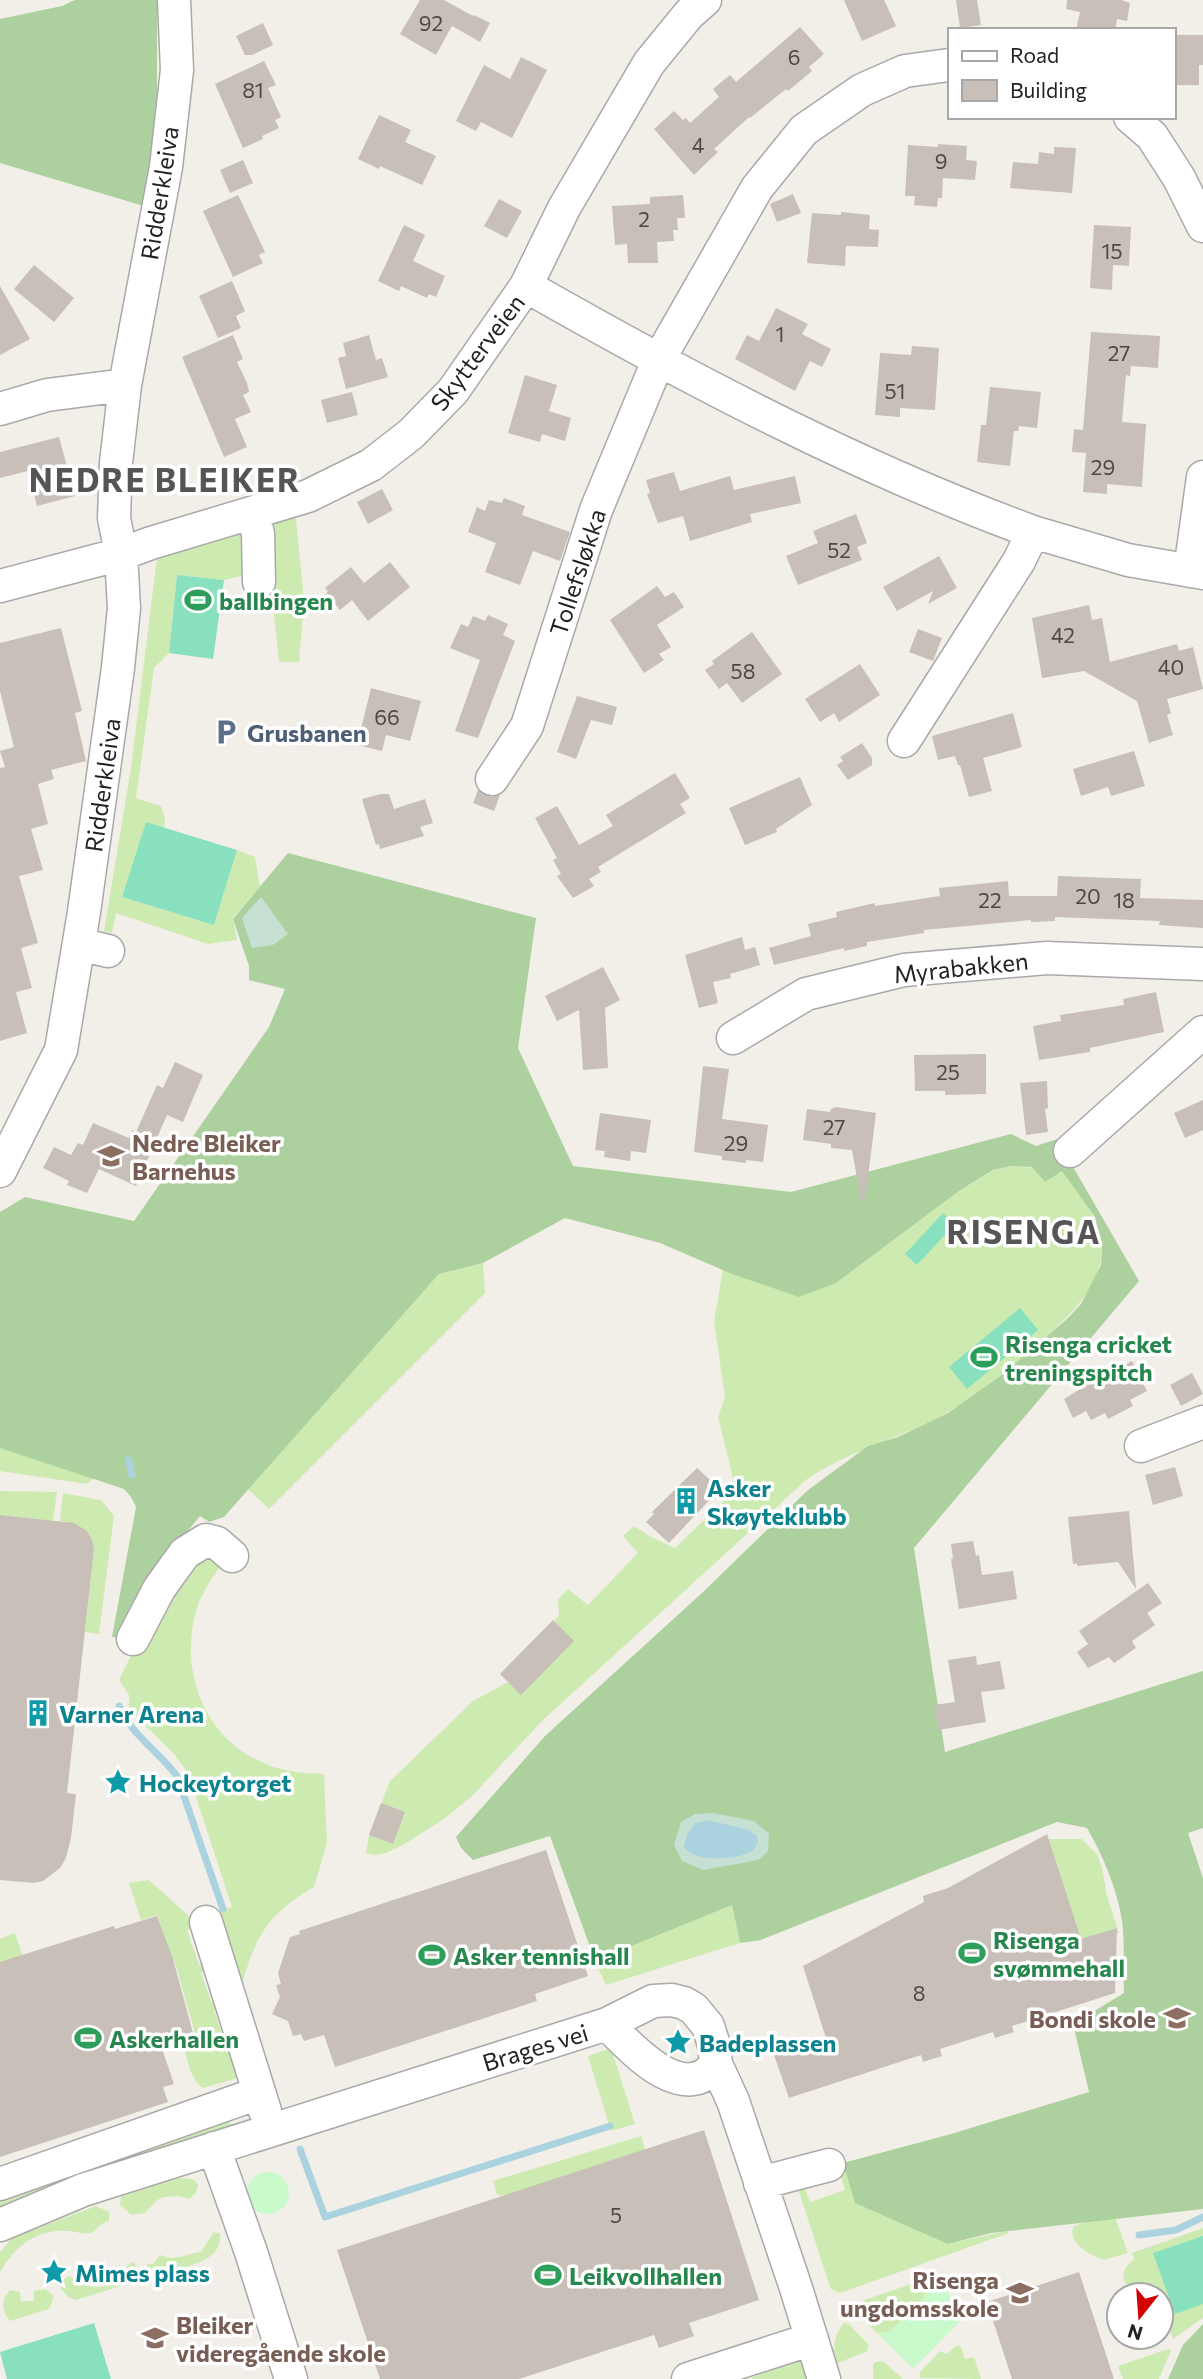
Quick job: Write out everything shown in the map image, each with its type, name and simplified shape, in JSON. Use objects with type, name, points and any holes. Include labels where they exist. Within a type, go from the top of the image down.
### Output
[{"type":"street","name":"Ridderkleiva","points":[[0,1171],[61,1050],[94,947],[124,608],[121,554],[114,518],[114,482],[125,384],[167,155],[177,70],[174,0]]},
{"type":"street","name":"Skytterveien","points":[[0,586],[121,554],[307,496],[371,465],[411,434],[453,391],[526,286],[564,208],[649,63],[689,14],[705,0]]},
{"type":"street","name":"Tollefsløkka","points":[[492,779],[527,726],[596,510],[658,361],[757,188],[804,131],[862,90],[905,71],[948,65]]},
{"type":"street","points":[[1132,119],[1152,136],[1179,178],[1203,226]]},
{"type":"street","points":[[526,286],[658,361],[882,471],[965,507],[1033,532],[1128,560],[1197,572],[1203,477]]},
{"type":"street","points":[[0,409],[47,395],[125,384]]},
{"type":"street","points":[[253,513],[258,534],[259,582]]},
{"type":"street","points":[[904,741],[1019,561],[1033,532]]},
{"type":"street","name":"Myrabakken","points":[[733,1038],[806,994],[904,970],[1047,958],[1203,964]]},
{"type":"street","points":[[1070,1150],[1203,1032]]},
{"type":"street","points":[[1141,1446],[1203,1422]]},
{"type":"street","points":[[133,1639],[159,1588],[185,1553],[210,1541]]},
{"type":"street","points":[[206,1922],[272,2130]]},
{"type":"street","name":"Brages vei","points":[[0,2225],[83,2190],[607,2024],[653,2001],[672,2000],[694,2009],[708,2026],[716,2064],[733,2101],[824,2379]]},
{"type":"street","points":[[607,2024],[646,2061],[671,2076],[686,2080],[700,2078],[709,2074],[716,2064]]},
{"type":"street","points":[[0,2184],[259,2093]]},
{"type":"street","points":[[214,2148],[251,2252],[291,2379]]},
{"type":"street","points":[[760,2183],[829,2165]]},
{"type":"street","points":[[688,2379],[812,2339]]},
{"type":"green space","points":[[75,0],[157,0],[157,94],[147,207],[0,163],[0,19],[62,6]]},
{"type":"green space","points":[[295,509],[304,601],[299,662],[279,662],[265,530],[275,516]]},
{"type":"green space","points":[[243,530],[245,575],[224,580],[177,575],[169,653],[154,668],[136,798],[161,806],[165,817],[164,828],[146,823],[122,897],[214,925],[237,850],[255,857],[260,887],[233,918],[237,940],[208,944],[116,913],[112,933],[104,931],[131,768],[157,558],[173,546]]},
{"type":"green space","name":"ballbingen","points":[[177,575],[224,580],[213,659],[169,653]]},
{"type":"green space","points":[[146,822],[237,850],[214,925],[122,897]]},
{"type":"green space","points":[[288,853],[536,918],[518,1048],[573,1166],[791,1192],[1011,1134],[1036,1146],[1057,1139],[1139,1281],[914,1548],[945,1752],[1203,1671],[1203,1828],[1188,1833],[1203,1878],[1203,2209],[991,2233],[948,2244],[855,2203],[843,2163],[1089,2092],[1073,2024],[1124,1993],[1124,1948],[1117,1896],[1104,1861],[1087,1828],[1057,1822],[761,1940],[740,1943],[732,1905],[595,1961],[550,1836],[473,1860],[461,1848],[456,1837],[545,1736],[703,1592],[808,1490],[868,1446],[898,1437],[948,1413],[999,1377],[1081,1304],[1101,1265],[1102,1247],[1095,1217],[1062,1171],[1045,1182],[1032,1167],[1011,1166],[993,1170],[959,1191],[836,1283],[799,1297],[732,1274],[660,1243],[565,1218],[483,1263],[439,1274],[224,1517],[209,1522],[200,1516],[187,1532],[192,1538],[127,1638],[112,1637],[136,1507],[131,1497],[124,1489],[0,1448],[0,1212],[25,1197],[134,1221],[269,1027],[285,989],[249,980],[249,966],[233,919]]},
{"type":"green space","points":[[261,897],[288,934],[273,945],[252,948],[242,918]]},
{"type":"green space","points":[[1011,1166],[1062,1170],[1083,1199],[1096,1224],[1101,1247],[1099,1268],[1090,1288],[1076,1308],[1011,1367],[956,1407],[928,1423],[840,1461],[806,1480],[542,1721],[472,1796],[444,1819],[403,1845],[386,1853],[366,1853],[369,1835],[390,1781],[473,1701],[508,1682],[559,1615],[558,1599],[568,1589],[588,1605],[638,1553],[623,1536],[634,1526],[675,1548],[730,1495],[733,1478],[718,1417],[725,1397],[714,1322],[723,1269],[732,1274],[836,1283],[959,1191],[994,1170]]},
{"type":"green space","points":[[943,1213],[955,1224],[917,1265],[905,1254]]},
{"type":"green space","points":[[483,1263],[485,1293],[269,1509],[248,1489],[439,1274]]},
{"type":"green space","name":"Risenga cricket treningspitch","points":[[1020,1308],[1038,1330],[967,1389],[949,1367]]},
{"type":"green space","points":[[0,1428],[110,1463],[87,1484],[0,1471]]},
{"type":"green space","points":[[0,1491],[57,1492],[53,1521],[0,1515]]},
{"type":"green space","points":[[63,1493],[101,1500],[114,1516],[99,1634],[85,1632],[94,1549],[86,1532],[60,1521]]},
{"type":"green space","points":[[201,1549],[223,1562],[199,1602],[192,1632],[194,1678],[201,1700],[226,1738],[244,1753],[273,1767],[324,1774],[327,1843],[314,1887],[286,1906],[266,1927],[253,1952],[242,1984],[238,1986],[214,1912],[232,1907],[188,1773],[174,1754],[129,1710],[129,1695],[119,1680],[135,1647]]},
{"type":"green space","points":[[713,1813],[754,1821],[769,1834],[768,1851],[760,1859],[703,1870],[682,1861],[674,1845],[681,1822],[695,1814]]},
{"type":"green space","points":[[1047,1839],[1082,1839],[1097,1854],[1119,1933],[1080,1947]]},
{"type":"green space","points":[[149,1880],[191,1918],[195,1927],[187,1930],[199,1965],[207,1963],[209,1970],[201,1973],[212,2003],[220,2000],[222,2007],[214,2010],[226,2046],[234,2044],[245,2076],[203,2088],[191,2072],[182,2038],[195,2033],[174,1959],[157,1915],[141,1920],[129,1883]]},
{"type":"green space","points":[[732,1905],[740,1943],[606,1985],[595,1961]]},
{"type":"green space","points":[[15,1933],[23,1956],[0,1963],[0,1939]]},
{"type":"green space","points":[[611,2048],[635,2124],[611,2131],[588,2056]]},
{"type":"green space","points":[[228,2118],[234,2132],[170,2145],[0,2212],[0,2195]]},
{"type":"green space","points":[[641,2136],[646,2152],[508,2196],[497,2195],[493,2181]]},
{"type":"green space","points":[[843,2163],[948,2244],[1007,2231],[1009,2233],[840,2293],[831,2289],[829,2284],[795,2179],[801,2178],[810,2202],[845,2190],[837,2165]]},
{"type":"green space","points":[[268,2172],[283,2178],[289,2193],[283,2208],[268,2214],[253,2208],[247,2193],[253,2178]]},
{"type":"green space","points":[[173,2179],[195,2180],[198,2185],[196,2193],[189,2199],[179,2196],[164,2197],[157,2200],[145,2213],[131,2215],[120,2205],[121,2197]]},
{"type":"green space","points":[[96,2206],[109,2212],[109,2221],[93,2232],[57,2231],[37,2236],[20,2247],[0,2272],[0,2252],[12,2238]]},
{"type":"green space","points":[[1112,2209],[1128,2253],[1104,2260],[1077,2244],[1072,2233],[1073,2227]]},
{"type":"green space","points":[[1203,2228],[1203,2318],[1175,2338],[1175,2281],[1124,2281],[1126,2267],[1134,2259],[1132,2253]]},
{"type":"green space","points":[[214,2232],[220,2234],[219,2244],[208,2258],[159,2274],[148,2269],[147,2264],[153,2264],[160,2255],[176,2258],[201,2252]]},
{"type":"green space","points":[[1203,2236],[1203,2304],[1175,2314],[1175,2281],[1163,2281],[1153,2253]]},
{"type":"green space","points":[[132,2262],[135,2263],[137,2273],[130,2283],[76,2300],[68,2297],[61,2289],[62,2281],[69,2276],[83,2284],[101,2287],[114,2280]]},
{"type":"green space","points":[[932,2277],[946,2286],[925,2294],[917,2307],[889,2332],[877,2333],[857,2314],[856,2307],[864,2300]]},
{"type":"green space","points":[[946,2286],[959,2322],[914,2368],[911,2367],[877,2333],[889,2332],[917,2307],[925,2294]]},
{"type":"green space","points":[[46,2289],[54,2297],[49,2309],[10,2321],[3,2305],[7,2293],[11,2290],[20,2292],[21,2301],[34,2301],[34,2291]]},
{"type":"green space","points":[[94,2323],[111,2379],[7,2379],[0,2352]]},
{"type":"green space","points":[[844,2323],[849,2324],[869,2345],[866,2352],[835,2364],[835,2342]]},
{"type":"green space","points":[[1203,2324],[1203,2379],[1168,2379],[1183,2345]]},
{"type":"green space","points":[[957,2345],[961,2347],[965,2359],[974,2357],[981,2379],[920,2378],[920,2372],[940,2351],[947,2354]]},
{"type":"green space","points":[[1162,2351],[1171,2351],[1159,2379],[1123,2379],[1118,2366]]},
{"type":"green space","points":[[802,2355],[815,2376],[805,2379],[750,2379],[758,2375],[754,2365]]},
{"type":"green space","points":[[883,2361],[903,2379],[873,2379],[873,2365]]},
{"type":"water","points":[[708,1820],[749,1830],[757,1836],[758,1842],[752,1851],[746,1854],[727,1858],[697,1856],[684,1847],[687,1835],[695,1823]]},
{"type":"building","points":[[420,0],[444,0],[490,23],[480,42],[452,26],[436,55],[400,34]]},
{"type":"building","points":[[844,0],[884,0],[896,26],[862,41]]},
{"type":"building","points":[[956,0],[977,0],[981,25],[960,28]]},
{"type":"building","points":[[1067,0],[1121,0],[1130,3],[1127,21],[1117,19],[1115,28],[1076,28],[1080,12],[1066,9]]},
{"type":"building","points":[[263,23],[273,45],[252,55],[245,55],[236,36]]},
{"type":"building","points":[[800,27],[824,54],[809,67],[812,71],[749,117],[714,149],[718,152],[694,175],[654,129],[674,111],[690,123],[719,97],[713,89],[730,75],[736,82]]},
{"type":"building","points":[[1175,35],[1203,35],[1203,65],[1199,65],[1199,85],[1175,85]]},
{"type":"building","points":[[521,57],[547,70],[512,138],[481,122],[476,131],[456,121],[484,65],[510,79]]},
{"type":"building","points":[[264,61],[276,85],[268,88],[281,117],[275,120],[279,128],[243,148],[215,84]]},
{"type":"building","points":[[379,115],[411,130],[405,142],[436,156],[422,185],[358,159]]},
{"type":"building","points":[[938,144],[967,146],[966,160],[977,161],[975,180],[943,178],[942,198],[938,198],[937,207],[914,205],[915,196],[905,196],[908,145],[938,147]]},
{"type":"building","points":[[1054,147],[1076,148],[1072,193],[1010,188],[1013,162],[1038,164],[1039,152],[1054,154]]},
{"type":"building","points":[[243,160],[253,183],[230,193],[220,170]]},
{"type":"building","points":[[793,194],[801,213],[777,222],[770,204]]},
{"type":"building","points":[[238,195],[265,252],[259,255],[263,263],[233,277],[203,211]]},
{"type":"building","points":[[683,195],[685,218],[677,218],[678,230],[673,230],[674,241],[657,242],[658,263],[628,263],[627,244],[615,245],[612,206],[650,204],[650,197]]},
{"type":"building","points":[[499,199],[522,211],[507,238],[484,226]]},
{"type":"building","points":[[841,212],[870,215],[869,229],[879,230],[878,247],[846,246],[845,266],[807,263],[812,213],[841,215]]},
{"type":"building","points":[[404,225],[425,235],[413,261],[445,276],[436,297],[429,294],[427,298],[401,286],[399,291],[378,281]]},
{"type":"building","points":[[1094,225],[1131,227],[1129,266],[1113,265],[1112,290],[1090,288]]},
{"type":"building","points":[[34,265],[74,298],[54,322],[14,289]]},
{"type":"building","points":[[232,281],[245,311],[236,316],[241,328],[218,338],[199,296]]},
{"type":"building","points":[[0,286],[30,339],[0,355]]},
{"type":"building","points":[[776,308],[808,324],[802,334],[831,349],[822,367],[810,361],[795,391],[735,359],[747,335],[759,341]]},
{"type":"building","points":[[1091,332],[1160,336],[1158,368],[1131,366],[1130,376],[1126,375],[1122,422],[1146,424],[1142,487],[1107,484],[1107,494],[1083,492],[1086,453],[1072,452],[1074,429],[1083,430]]},
{"type":"building","points":[[233,335],[243,359],[237,362],[247,383],[249,392],[243,395],[251,412],[235,419],[247,447],[224,457],[182,357]]},
{"type":"building","points":[[369,335],[376,360],[382,358],[388,377],[346,389],[338,358],[346,356],[343,343]]},
{"type":"building","points":[[912,346],[939,348],[935,410],[900,408],[900,417],[875,415],[880,353],[911,355]]},
{"type":"building","points":[[525,375],[557,385],[549,411],[571,418],[565,441],[542,434],[540,442],[508,433]]},
{"type":"building","points":[[990,387],[1041,392],[1037,428],[1019,426],[1018,431],[1014,431],[1010,466],[977,462],[981,425],[986,425]]},
{"type":"building","points":[[352,392],[358,415],[327,423],[321,400]]},
{"type":"building","points":[[59,437],[75,496],[37,506],[28,471],[0,478],[0,452]]},
{"type":"building","points":[[674,472],[680,491],[730,476],[734,490],[795,476],[801,503],[750,514],[752,522],[690,541],[683,516],[658,523],[647,494],[650,493],[646,480]]},
{"type":"building","points":[[382,489],[393,510],[368,524],[357,502]]},
{"type":"building","points":[[504,498],[525,506],[522,515],[570,532],[560,561],[533,551],[520,585],[485,572],[496,543],[468,532],[477,507],[485,511],[489,500],[502,503]]},
{"type":"building","points":[[856,514],[867,543],[857,547],[862,560],[798,585],[786,556],[818,543],[813,531]]},
{"type":"building","points":[[939,556],[957,588],[928,604],[933,591],[897,611],[883,587]]},
{"type":"building","points":[[390,562],[410,587],[368,621],[352,600],[340,610],[326,593],[328,592],[325,588],[351,567],[364,583]]},
{"type":"building","points":[[657,586],[665,597],[674,592],[684,607],[657,625],[671,647],[659,654],[664,660],[644,673],[610,620]]},
{"type":"building","points":[[1089,605],[1092,620],[1102,618],[1110,662],[1177,644],[1179,651],[1193,647],[1203,689],[1167,699],[1171,713],[1167,715],[1173,735],[1149,743],[1137,701],[1084,671],[1042,678],[1032,618]]},
{"type":"building","points":[[488,615],[508,624],[503,635],[515,641],[478,738],[455,731],[480,660],[450,648],[461,624],[468,627],[473,616],[485,621]]},
{"type":"building","points":[[61,628],[82,711],[75,713],[86,761],[51,770],[54,779],[38,784],[48,824],[31,829],[43,870],[19,876],[38,943],[21,948],[32,988],[16,992],[27,1033],[0,1041],[0,768],[5,767],[0,751],[14,747],[0,691],[0,643]]},
{"type":"building","points":[[918,629],[942,638],[933,661],[909,652]]},
{"type":"building","points":[[752,632],[782,674],[742,703],[727,683],[719,689],[705,670],[714,664],[712,661]]},
{"type":"building","points":[[860,664],[880,695],[839,722],[834,713],[820,722],[805,699]]},
{"type":"building","points":[[371,688],[421,701],[410,741],[386,735],[382,751],[357,745]]},
{"type":"building","points":[[577,696],[617,707],[612,725],[591,720],[576,759],[557,752]]},
{"type":"building","points":[[1013,713],[1022,747],[983,758],[992,791],[969,797],[955,756],[938,760],[932,736]]},
{"type":"building","points":[[862,743],[872,758],[872,765],[848,780],[837,765],[843,761],[840,757]]},
{"type":"building","points":[[1134,751],[1145,786],[1111,796],[1108,787],[1081,796],[1073,769]]},
{"type":"building","points":[[675,773],[690,798],[680,804],[686,813],[598,867],[601,872],[589,879],[594,886],[573,898],[557,876],[561,874],[553,860],[557,858],[535,818],[557,806],[579,845],[613,826],[606,815]]},
{"type":"building","points":[[800,777],[812,805],[776,829],[777,832],[745,845],[729,808]]},
{"type":"building","points":[[478,790],[490,797],[500,795],[494,811],[473,803]]},
{"type":"building","points":[[389,794],[394,809],[425,799],[433,823],[420,827],[424,836],[380,849],[379,844],[376,845],[362,799]]},
{"type":"building","points":[[1058,876],[1141,879],[1140,898],[1203,900],[1203,928],[1159,925],[1160,921],[1055,917],[1055,921],[1031,920],[924,930],[924,933],[867,942],[867,946],[844,951],[844,948],[774,965],[769,948],[811,936],[808,924],[837,917],[836,912],[875,903],[875,906],[940,896],[939,888],[1008,881],[1009,896],[1057,896]]},
{"type":"building","points":[[742,937],[745,950],[755,947],[760,965],[730,974],[731,978],[713,982],[718,1003],[699,1008],[685,955]]},
{"type":"building","points":[[603,967],[620,1000],[605,1008],[608,1068],[583,1070],[579,1010],[557,1021],[545,996]]},
{"type":"building","points":[[1156,992],[1164,1032],[1090,1048],[1090,1052],[1039,1060],[1033,1026],[1061,1021],[1060,1015],[1124,1005],[1123,999]]},
{"type":"building","points":[[986,1054],[986,1094],[945,1095],[945,1091],[915,1091],[914,1055]]},
{"type":"building","points":[[175,1062],[203,1075],[183,1122],[167,1115],[136,1186],[99,1169],[87,1193],[67,1185],[69,1181],[43,1168],[54,1147],[71,1155],[78,1143],[83,1145],[93,1123],[129,1138],[132,1130],[136,1132],[157,1085],[163,1088]]},
{"type":"building","points":[[703,1066],[729,1069],[722,1119],[768,1125],[763,1162],[722,1160],[722,1156],[694,1152]]},
{"type":"building","points":[[1047,1081],[1048,1108],[1045,1109],[1048,1132],[1026,1135],[1020,1083]]},
{"type":"building","points":[[1203,1100],[1203,1130],[1185,1138],[1174,1113]]},
{"type":"building","points":[[836,1107],[876,1113],[865,1201],[861,1201],[852,1150],[831,1148],[831,1144],[803,1140],[807,1109],[830,1112]]},
{"type":"building","points":[[600,1113],[651,1120],[646,1153],[631,1151],[630,1161],[604,1157],[605,1151],[595,1150]]},
{"type":"building","points":[[1132,1361],[1147,1391],[1130,1400],[1133,1406],[1108,1419],[1105,1413],[1091,1420],[1086,1411],[1073,1418],[1064,1399],[1093,1381],[1091,1377],[1115,1364],[1117,1369]]},
{"type":"building","points":[[1192,1373],[1203,1394],[1181,1406],[1170,1385]]},
{"type":"building","points":[[1175,1467],[1183,1496],[1153,1505],[1145,1475]]},
{"type":"building","name":"Asker Skøyteklubb","points":[[697,1468],[720,1489],[669,1543],[646,1522],[654,1514],[652,1512]]},
{"type":"building","points":[[1129,1511],[1136,1589],[1118,1562],[1077,1566],[1077,1563],[1073,1564],[1068,1517]]},
{"type":"building","name":"Varner Arena","points":[[0,1515],[74,1523],[87,1531],[94,1549],[67,1793],[76,1794],[71,1838],[66,1858],[60,1868],[43,1881],[34,1883],[0,1880]]},
{"type":"building","points":[[973,1541],[976,1556],[979,1555],[982,1575],[1013,1571],[1017,1599],[959,1609],[951,1544]]},
{"type":"building","points":[[1148,1583],[1162,1603],[1147,1613],[1155,1625],[1132,1641],[1136,1648],[1114,1663],[1109,1657],[1088,1668],[1077,1652],[1088,1644],[1079,1631]]},
{"type":"building","points":[[553,1620],[574,1641],[521,1695],[500,1674]]},
{"type":"building","points":[[976,1656],[977,1665],[1000,1661],[1005,1689],[981,1692],[986,1722],[938,1730],[934,1705],[955,1702],[948,1660]]},
{"type":"building","points":[[381,1803],[405,1812],[393,1844],[369,1835]]},
{"type":"building","name":"Risenga svømmehall","points":[[1047,1834],[1081,1939],[1117,1928],[1115,1993],[1012,2026],[1014,2032],[995,2038],[993,2032],[940,2049],[942,2056],[923,2062],[921,2055],[789,2098],[774,2055],[826,2038],[803,1966],[924,1902],[923,1896],[948,1888]]},
{"type":"building","name":"Asker tennishall","points":[[546,1850],[588,1976],[535,1994],[537,2001],[335,2067],[324,2035],[304,2041],[301,2034],[293,2036],[288,2021],[272,2014],[280,1997],[276,1985],[281,1984],[278,1973],[290,1937],[300,1934],[299,1931]]},
{"type":"building","name":"Askerhallen","points":[[157,1916],[173,1959],[193,2033],[160,2043],[174,2084],[163,2087],[168,2102],[0,2157],[0,1962],[114,1926],[115,1929]]},
{"type":"building","name":"Leikvollhallen","points":[[704,2130],[759,2300],[689,2323],[694,2336],[659,2348],[654,2335],[519,2379],[380,2379],[337,2250]]},
{"type":"building","points":[[1079,2272],[1114,2379],[1012,2379],[987,2302]]},
{"type":"waterway","points":[[128,1460],[132,1475]]},
{"type":"waterway","points":[[119,1706],[137,1734],[177,1776],[223,1909]]},
{"type":"waterway","points":[[300,2149],[325,2217],[610,2126]]},
{"type":"waterway","points":[[1139,2235],[1176,2230],[1203,2217]]},
{"type":"place","name":"ballbingen","points":[[198,600]]},
{"type":"place","name":"Grusbanen","points":[[226,732]]},
{"type":"place","name":"Nedre Bleiker Barnehus","points":[[111,1156]]},
{"type":"place","name":"Risenga cricket treningspitch","points":[[984,1357]]},
{"type":"place","name":"Asker Skøyteklubb","points":[[686,1501]]},
{"type":"place","name":"Varner Arena","points":[[38,1713]]},
{"type":"place","name":"Hockeytorget","points":[[118,1782]]},
{"type":"place","name":"Risenga svømmehall","points":[[972,1953]]},
{"type":"place","name":"Asker tennishall","points":[[432,1955]]},
{"type":"place","name":"Bondi skole","points":[[1177,2018]]},
{"type":"place","name":"Askerhallen","points":[[88,2038]]},
{"type":"place","name":"Badeplassen","points":[[678,2042]]},
{"type":"place","name":"Mimes plass","points":[[54,2272]]},
{"type":"place","name":"Leikvollhallen","points":[[548,2275]]},
{"type":"place","name":"Risenga ungdomsskole","points":[[1020,2293]]},
{"type":"place","name":"Bleiker videregående skole","points":[[155,2338]]},
{"type":"district","name":"NEDRE BLEIKER","points":[[165,479]]},
{"type":"district","name":"RISENGA","points":[[1024,1231]]}]
